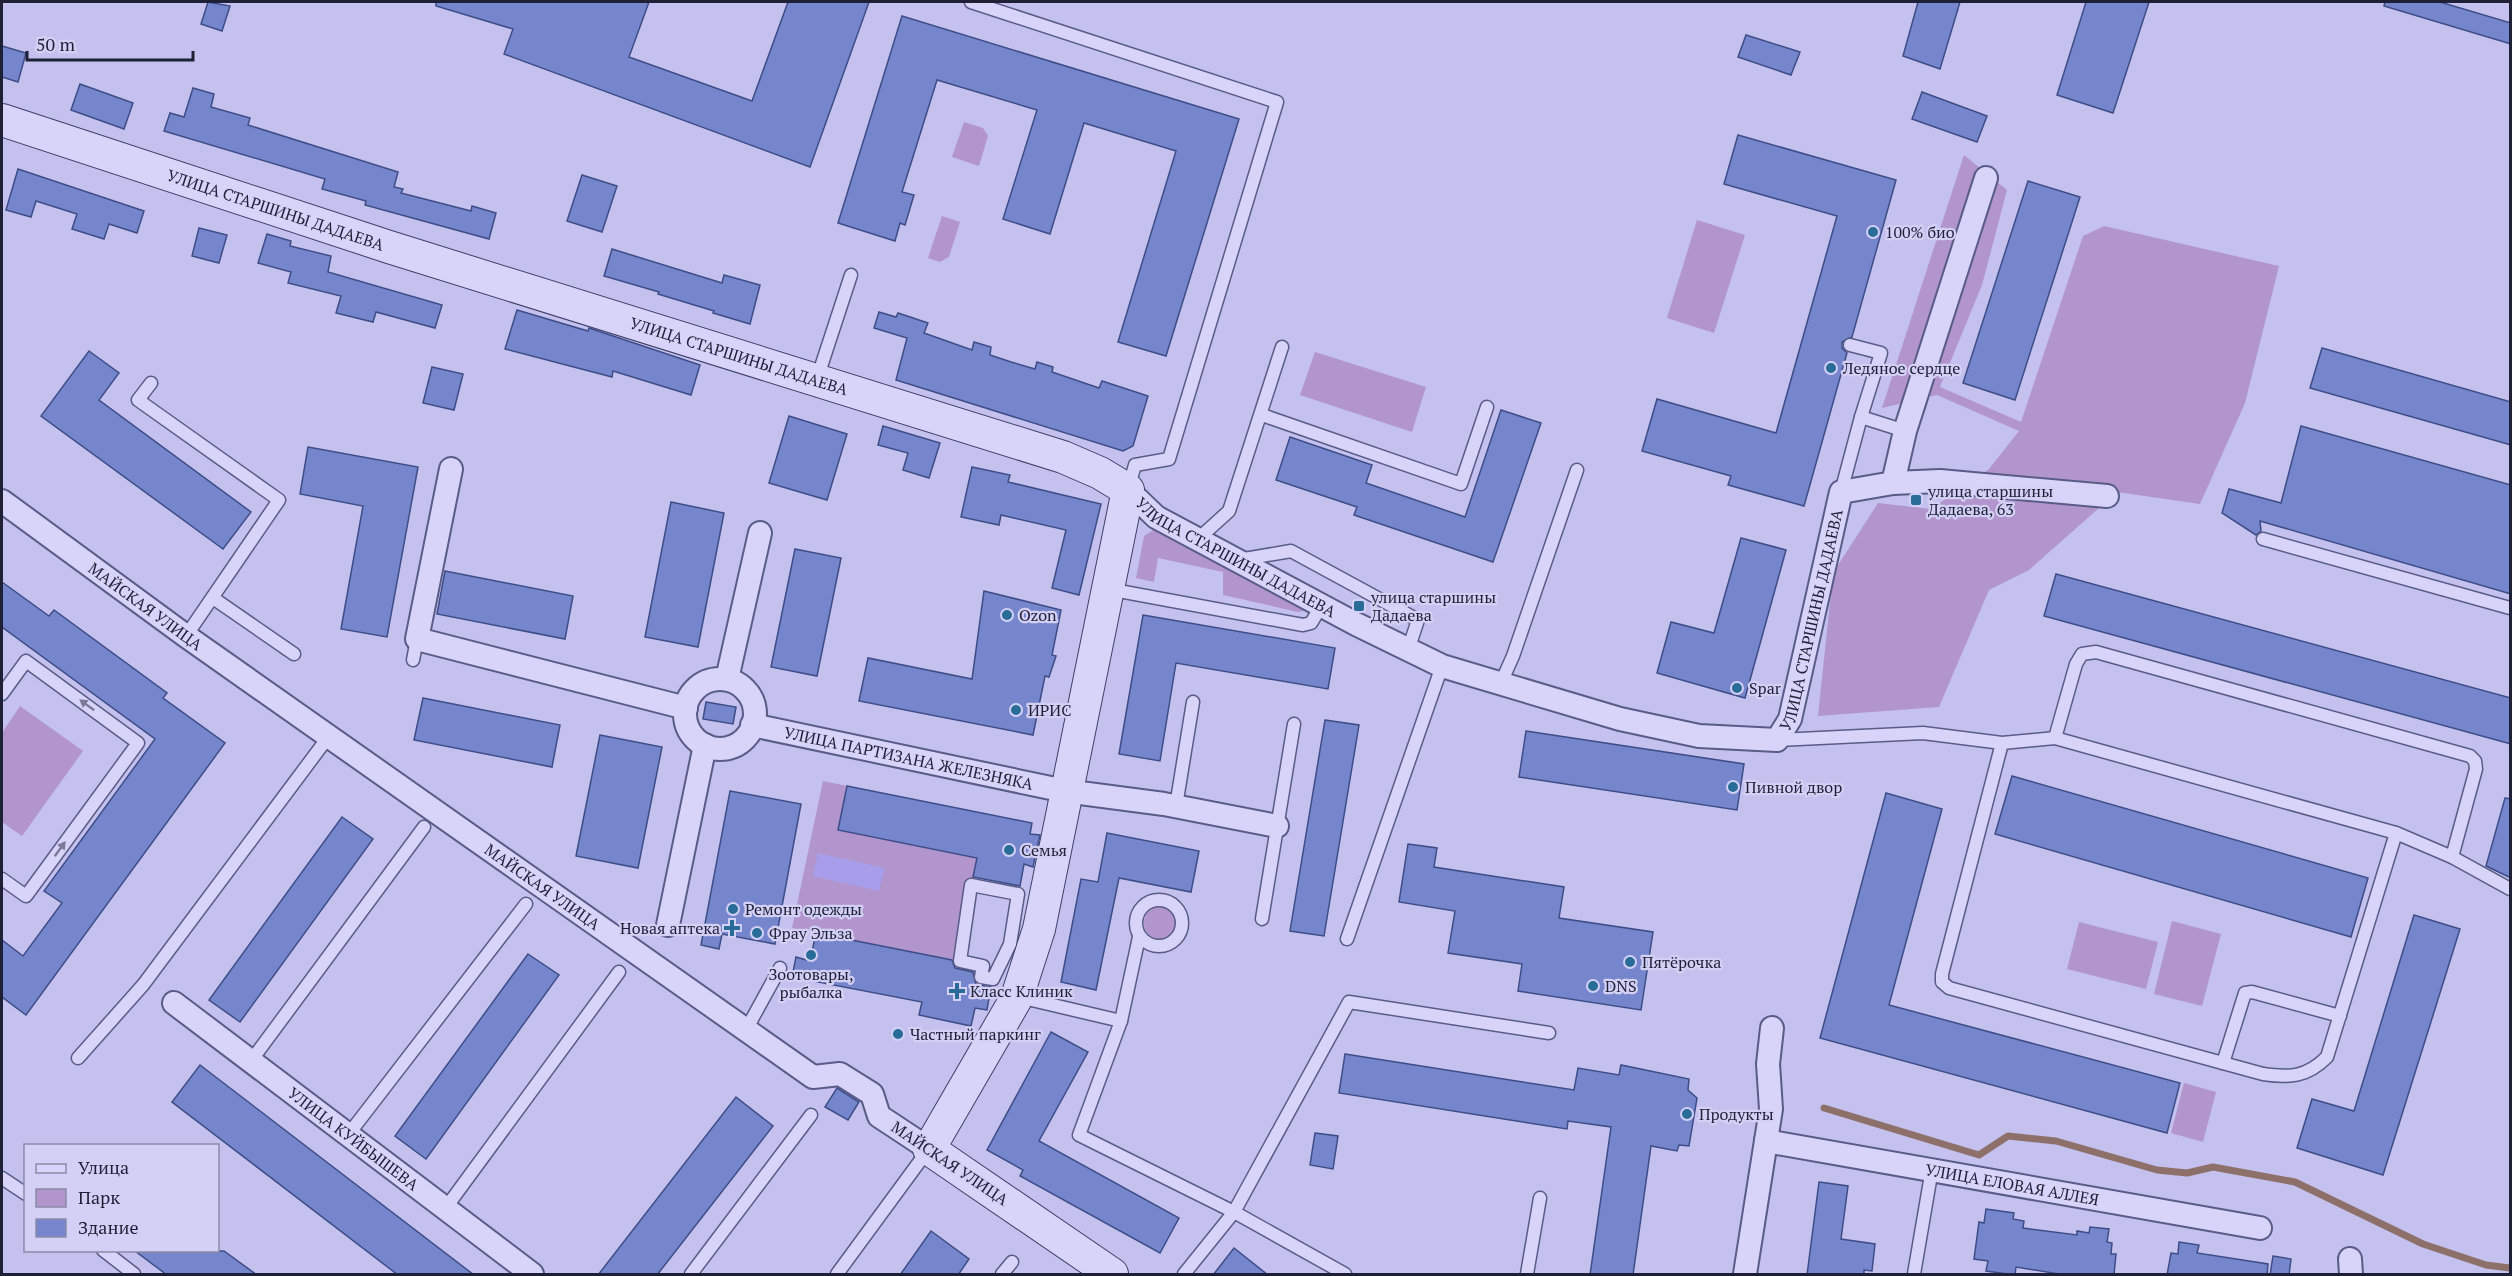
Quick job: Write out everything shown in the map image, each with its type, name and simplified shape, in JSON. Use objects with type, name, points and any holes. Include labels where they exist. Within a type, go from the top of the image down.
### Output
[{"type":"street","name":"УЛИЦА СТАРШИНЫ ДАДАЕВА","points":[[2,120],[389,248],[1063,458],[1100,473],[1128,490],[1156,517],[1197,540],[1443,666],[1500,685],[1620,719],[1699,736],[1777,740],[1790,719],[1841,492],[1893,483],[1940,481],[2107,496]]},
{"type":"street","points":[[1893,483],[1905,431],[1986,178]]},
{"type":"street","points":[[451,469],[415,649],[686,708]]},
{"type":"street","points":[[929,1149],[966,1072],[1017,997],[1029,917],[1065,791],[1128,490]]},
{"type":"street","name":"МАЙСКАЯ УЛИЦА","points":[[2,501],[186,636],[813,1077],[840,1074],[872,1095],[879,1116],[1112,1275]]},
{"type":"street","points":[[727,679],[760,533]]},
{"type":"street","points":[[727,679],[744,689],[751,698],[754,706],[752,725],[740,742],[730,747],[717,749],[705,745],[691,734],[686,721],[686,708],[689,698],[703,683],[727,679]]},
{"type":"street","name":"УЛИЦА ПАРТИЗАНА ЖЕЛЕЗНЯКА","points":[[752,725],[1065,791],[1176,806],[1277,826]]},
{"type":"street","points":[[669,925],[705,745]]},
{"type":"street","name":"УЛИЦА КУЙБЫШЕВА","points":[[174,1003],[532,1275]]},
{"type":"street","points":[[1744,1275],[1771,1109],[1768,1064],[1772,1028]]},
{"type":"street","name":"УЛИЦА ЕЛОВАЯ АЛЛЕЯ","points":[[1766,1141],[2259,1228]]},
{"type":"lane","points":[[971,2],[1277,102],[1169,459],[1135,465],[1128,490]]},
{"type":"lane","points":[[817,381],[851,275]]},
{"type":"lane","points":[[1841,492],[1881,353],[1850,345]]},
{"type":"lane","points":[[1197,540],[1229,512],[1282,347]]},
{"type":"lane","points":[[151,383],[138,400],[279,500],[186,636]]},
{"type":"lane","points":[[1262,415],[1461,484],[1487,407]]},
{"type":"lane","points":[[1861,417],[1905,431]]},
{"type":"lane","points":[[1500,685],[1513,656],[1577,470]]},
{"type":"lane","points":[[2262,539],[2511,608]]},
{"type":"lane","points":[[1237,560],[1291,551],[1418,620],[1408,650]]},
{"type":"lane","points":[[1107,589],[1303,625],[1311,623],[1322,605]]},
{"type":"lane","points":[[213,598],[294,654]]},
{"type":"lane","points":[[2055,738],[2076,664],[2082,654],[2096,652],[2470,756],[2475,761],[2476,769],[2452,857]]},
{"type":"lane","points":[[2,694],[26,661],[138,743],[26,896],[2,879]]},
{"type":"lane","points":[[1347,939],[1443,666]]},
{"type":"lane","points":[[1176,806],[1193,702]]},
{"type":"lane","points":[[1262,920],[1294,724]]},
{"type":"lane","points":[[1777,740],[1923,733],[2002,743],[2055,738],[2396,833],[2452,857],[2511,889]]},
{"type":"lane","points":[[78,1058],[143,985],[329,736]]},
{"type":"lane","points":[[2002,743],[1942,974],[1942,982],[1949,988],[2223,1064],[2285,1078],[2302,1075],[2316,1068],[2327,1057],[2396,833]]},
{"type":"lane","points":[[251,1062],[424,827]]},
{"type":"lane","points":[[971,885],[1018,894],[1029,917],[1010,944],[993,979],[981,977],[983,966],[960,961],[971,885]]},
{"type":"lane","points":[[348,1135],[526,904]]},
{"type":"lane","points":[[1139,937],[1121,1021],[1079,1135],[1234,1212],[1345,1275]]},
{"type":"lane","points":[[746,1030],[780,968]]},
{"type":"lane","points":[[445,1209],[619,972]]},
{"type":"lane","points":[[2223,1064],[2245,993],[2252,992],[2340,1016]]},
{"type":"lane","points":[[1017,997],[1121,1021]]},
{"type":"lane","points":[[1184,1275],[1234,1212],[1349,1002],[1548,1033]]},
{"type":"lane","points":[[691,1275],[811,1115]]},
{"type":"lane","points":[[837,1275],[929,1149]]},
{"type":"lane","points":[[1914,1275],[1932,1169]]},
{"type":"lane","points":[[2,1178],[24,1193]]},
{"type":"lane","points":[[1527,1275],[1540,1198]]},
{"type":"lane","points":[[103,1252],[134,1275]]},
{"type":"lane","points":[[1002,1275],[1012,1262]]},
{"type":"green space","points":[[964,122],[983,128],[988,136],[979,166],[952,157]]},
{"type":"green space","points":[[1964,155],[2007,190],[1982,285],[1940,387],[2021,422],[2083,236],[2104,226],[2279,266],[2245,403],[2200,504],[2117,492],[2029,570],[1989,590],[1939,707],[1818,716],[1833,573],[1878,503],[1931,509],[1989,469],[2019,431],[1937,395],[1882,408]]},
{"type":"green space","points":[[942,216],[960,222],[949,257],[940,262],[928,258]]},
{"type":"green space","points":[[1697,220],[1745,235],[1714,333],[1667,318]]},
{"type":"green space","points":[[1315,352],[1426,387],[1412,432],[1300,395]]},
{"type":"green space","points":[[1155,529],[1304,607],[1303,611],[1298,612],[1223,595],[1223,572],[1158,558],[1154,582],[1136,578],[1144,536]]},
{"type":"green space","points":[[20,706],[83,751],[22,836],[2,822],[2,733]]},
{"type":"green space","points":[[823,781],[847,786],[839,830],[977,858],[960,961],[792,928]]},
{"type":"green space","points":[[1160,907],[1171,912],[1176,923],[1171,934],[1160,939],[1149,934],[1144,923],[1149,912]]},
{"type":"green space","points":[[2172,921],[2221,934],[2202,1006],[2154,994]]},
{"type":"green space","points":[[2079,922],[2158,942],[2146,989],[2067,969]]},
{"type":"green space","points":[[2184,1083],[2216,1092],[2203,1142],[2171,1133]]},
{"type":"sand","points":[[818,853],[885,868],[879,891],[813,876]]},
{"type":"building","points":[[208,2],[230,6],[222,31],[201,24]]},
{"type":"building","points":[[436,2],[649,2],[629,57],[752,101],[788,2],[869,2],[810,167],[504,54],[513,29],[436,6]]},
{"type":"building","points":[[1918,2],[1960,2],[1940,69],[1903,56]]},
{"type":"building","points":[[2086,2],[2149,2],[2113,113],[2057,95]]},
{"type":"building","points":[[2385,2],[2440,2],[2511,23],[2511,44],[2384,6]]},
{"type":"building","points":[[902,16],[1239,119],[1166,356],[1118,342],[1176,151],[1084,123],[1050,234],[1003,219],[1037,110],[937,80],[902,192],[914,195],[905,225],[900,223],[895,241],[838,223]]},
{"type":"building","points":[[1746,35],[1800,52],[1791,75],[1738,57]]},
{"type":"building","points":[[2,46],[26,53],[18,82],[2,77]]},
{"type":"building","points":[[80,84],[133,103],[124,129],[71,110]]},
{"type":"building","points":[[193,88],[214,94],[211,107],[250,118],[248,125],[398,172],[394,187],[403,189],[401,193],[471,211],[472,206],[496,213],[489,239],[365,205],[366,201],[322,189],[325,179],[164,131],[170,113],[184,117]]},
{"type":"building","points":[[1922,92],[1987,116],[1977,142],[1912,119]]},
{"type":"building","points":[[1738,135],[1896,180],[1852,337],[1842,342],[1842,348],[1847,353],[1804,506],[1728,485],[1731,476],[1642,451],[1657,399],[1776,433],[1837,216],[1724,184]]},
{"type":"building","points":[[18,169],[144,211],[137,233],[109,224],[104,239],[72,229],[77,214],[36,201],[31,217],[6,210]]},
{"type":"building","points":[[582,175],[617,186],[602,232],[567,221]]},
{"type":"building","points":[[2028,181],[2080,197],[2015,400],[1963,383]]},
{"type":"building","points":[[199,228],[227,235],[219,263],[192,256]]},
{"type":"building","points":[[267,234],[291,241],[290,246],[331,256],[328,272],[442,305],[435,328],[376,312],[373,322],[336,313],[341,296],[288,283],[291,272],[258,263]]},
{"type":"building","points":[[612,249],[722,283],[724,275],[760,285],[750,324],[658,294],[659,292],[604,276]]},
{"type":"building","points":[[517,310],[588,331],[589,328],[700,365],[691,395],[613,371],[612,377],[505,349]]},
{"type":"building","points":[[879,312],[896,317],[898,313],[928,323],[924,333],[972,350],[974,342],[991,347],[990,355],[1011,362],[1035,369],[1037,362],[1053,367],[1052,372],[1099,388],[1102,381],[1148,396],[1133,446],[1123,451],[896,380],[907,338],[874,328]]},
{"type":"building","points":[[2322,348],[2511,402],[2511,445],[2310,388]]},
{"type":"building","points":[[89,351],[119,373],[99,400],[251,512],[223,549],[41,416]]},
{"type":"building","points":[[432,367],[463,374],[454,410],[423,403]]},
{"type":"building","points":[[1501,410],[1541,423],[1493,562],[1354,515],[1357,507],[1276,480],[1290,437],[1372,465],[1366,483],[1465,517]]},
{"type":"building","points":[[789,416],[847,434],[827,500],[769,483]]},
{"type":"building","points":[[883,426],[940,443],[929,478],[903,470],[908,453],[878,445]]},
{"type":"building","points":[[2301,426],[2511,485],[2511,594],[2260,521],[2261,531],[2256,535],[2222,513],[2229,489],[2281,503]]},
{"type":"building","points":[[308,447],[418,467],[387,637],[341,629],[363,506],[300,494]]},
{"type":"building","points":[[972,467],[1010,475],[1008,482],[1101,504],[1079,595],[1052,588],[1066,530],[1001,515],[999,525],[961,517]]},
{"type":"building","points":[[671,502],[724,513],[698,647],[645,637]]},
{"type":"building","points":[[1741,538],[1786,550],[1745,698],[1657,673],[1671,622],[1714,633]]},
{"type":"building","points":[[795,549],[841,558],[817,676],[771,667]]},
{"type":"building","points":[[445,571],[573,596],[565,639],[437,614]]},
{"type":"building","points":[[2056,574],[2511,698],[2511,744],[2044,616]]},
{"type":"building","points":[[2,582],[49,616],[54,610],[167,693],[163,698],[225,743],[26,1015],[2,997],[2,940],[23,956],[62,903],[44,891],[155,739],[2,627]]},
{"type":"building","points":[[984,591],[1061,610],[1052,655],[1056,656],[1049,677],[1045,676],[1033,735],[859,701],[868,658],[972,679]]},
{"type":"building","points":[[1143,615],[1335,648],[1328,689],[1176,663],[1160,761],[1119,754]]},
{"type":"building","points":[[423,698],[560,725],[552,767],[414,740]]},
{"type":"building","points":[[706,702],[736,707],[733,724],[703,719]]},
{"type":"building","points":[[1325,720],[1359,725],[1324,936],[1290,931]]},
{"type":"building","points":[[1526,731],[1744,764],[1737,810],[1519,777]]},
{"type":"building","points":[[600,735],[662,747],[638,868],[576,856]]},
{"type":"building","points":[[2012,776],[2368,878],[2351,937],[1995,834]]},
{"type":"building","points":[[847,786],[1032,823],[1030,834],[1040,835],[1033,867],[1024,864],[1020,886],[973,877],[977,858],[838,830]]},
{"type":"building","points":[[730,791],[801,804],[775,944],[722,934],[719,949],[701,945]]},
{"type":"building","points":[[1886,793],[1942,809],[1889,1005],[2180,1083],[2167,1133],[1820,1038]]},
{"type":"building","points":[[2505,798],[2511,799],[2511,878],[2486,866]]},
{"type":"building","points":[[342,817],[373,839],[240,1022],[209,1000]]},
{"type":"building","points":[[1107,833],[1199,851],[1191,892],[1119,878],[1096,990],[1061,982],[1081,879],[1098,882]]},
{"type":"building","points":[[1408,844],[1437,848],[1434,867],[1564,887],[1559,918],[1653,932],[1641,1010],[1518,991],[1522,964],[1448,953],[1455,911],[1399,902]]},
{"type":"building","points":[[2414,915],[2460,929],[2383,1175],[2297,1148],[2312,1099],[2354,1111]]},
{"type":"building","points":[[816,933],[952,960],[955,968],[973,972],[976,984],[991,987],[987,1010],[975,1008],[971,1026],[919,1015],[922,1002],[792,977],[796,957],[810,961]]},
{"type":"building","points":[[528,954],[559,975],[426,1159],[395,1136]]},
{"type":"building","points":[[1051,1032],[1088,1052],[1039,1141],[1179,1218],[1160,1253],[1020,1176],[1023,1170],[987,1150]]},
{"type":"building","points":[[1345,1054],[1574,1090],[1578,1068],[1619,1075],[1621,1065],[1689,1079],[1688,1090],[1697,1098],[1689,1146],[1679,1145],[1677,1151],[1651,1146],[1633,1275],[1590,1275],[1611,1127],[1568,1121],[1567,1129],[1339,1093]]},
{"type":"building","points":[[200,1065],[474,1275],[398,1275],[172,1102]]},
{"type":"building","points":[[837,1088],[859,1102],[848,1120],[825,1107]]},
{"type":"building","points":[[736,1097],[773,1126],[657,1275],[598,1275]]},
{"type":"building","points":[[1315,1133],[1338,1136],[1333,1169],[1310,1165]]},
{"type":"building","points":[[1819,1182],[1848,1186],[1841,1239],[1875,1244],[1872,1271],[1864,1270],[1864,1275],[1807,1275]]},
{"type":"building","points":[[1986,1209],[2014,1213],[2013,1219],[2024,1221],[2023,1228],[2077,1235],[2077,1231],[2089,1233],[2090,1227],[2109,1229],[2107,1242],[2112,1243],[2111,1254],[2116,1254],[2114,1275],[2065,1275],[2016,1267],[2015,1275],[1986,1271],[1988,1261],[1974,1259],[1979,1222],[1984,1223]]},
{"type":"building","points":[[931,1231],[969,1259],[958,1275],[900,1275]]},
{"type":"building","points":[[2179,1242],[2199,1245],[2197,1253],[2268,1264],[2267,1275],[2167,1275],[2171,1253],[2178,1254]]},
{"type":"building","points":[[1234,1248],[1268,1275],[1213,1275]]},
{"type":"building","points":[[224,1251],[257,1275],[167,1275],[136,1252]]},
{"type":"building","points":[[2273,1256],[2291,1259],[2289,1275],[2270,1275]]},
{"type":"waterway","points":[[1824,1108],[1979,1155],[2008,1136],[2056,1141],[2157,1170],[2187,1173],[2213,1167],[2295,1182],[2423,1244],[2486,1265],[2510,1268]]},
{"type":"place","name":"100% био","points":[[1873,232]]},
{"type":"place","name":"Ледяное сердце","points":[[1831,368]]},
{"type":"place","name":"улица старшины Дадаева, 63","points":[[1916,500]]},
{"type":"place","name":"улица старшины Дадаева","points":[[1359,606]]},
{"type":"place","name":"Ozon","points":[[1007,615]]},
{"type":"place","name":"Spar","points":[[1737,688]]},
{"type":"place","name":"ИРИС","points":[[1016,710]]},
{"type":"place","name":"Пивной двор","points":[[1733,787]]},
{"type":"place","name":"Семья","points":[[1009,850]]},
{"type":"place","name":"Ремонт одежды","points":[[733,909]]},
{"type":"place","name":"Новая аптека","points":[[732,928]]},
{"type":"place","name":"Фрау Эльза","points":[[757,933]]},
{"type":"place","name":"Зоотовары, рыбалка","points":[[811,955]]},
{"type":"place","name":"Пятёрочка","points":[[1630,962]]},
{"type":"place","name":"DNS","points":[[1593,986]]},
{"type":"place","name":"Класс Клиник","points":[[957,991]]},
{"type":"place","name":"Частный паркинг","points":[[898,1034]]},
{"type":"place","name":"Продукты","points":[[1687,1114]]}]
